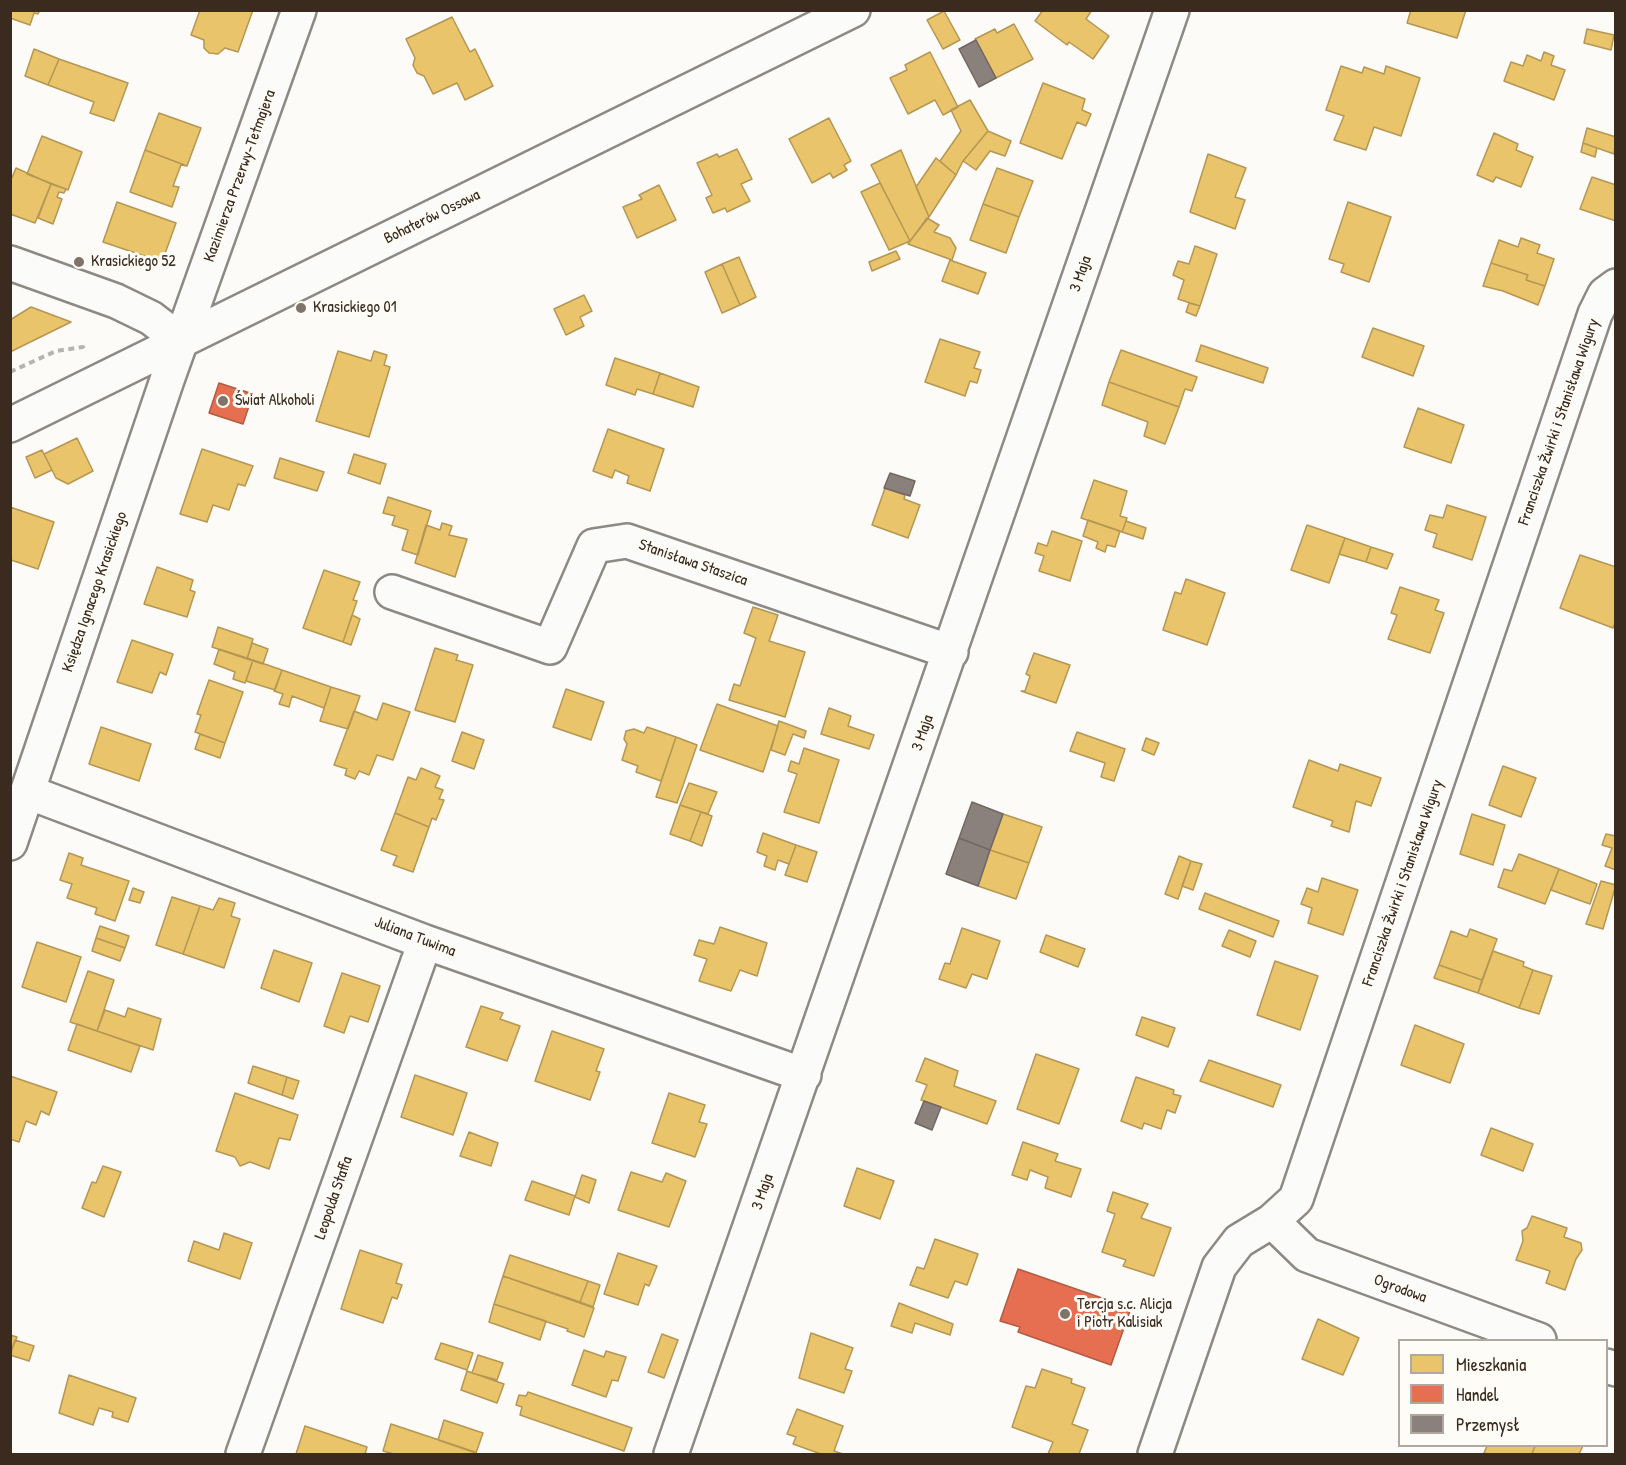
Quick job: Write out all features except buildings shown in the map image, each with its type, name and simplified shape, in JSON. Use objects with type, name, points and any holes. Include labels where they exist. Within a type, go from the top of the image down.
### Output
[{"type":"street","name":"Kazimierza Przerwy-Tetmajera","points":[[181,340],[299,10]]},
{"type":"street","name":"Bohaterów Ossowa","points":[[10,425],[853,10]]},
{"type":"street","name":"3 Maja","points":[[671,1455],[1172,10]]},
{"type":"street","points":[[10,263],[116,301],[152,318],[181,340]]},
{"type":"street","name":"Franciszka Żwirki i Stanisława Wigury","points":[[1155,1455],[1219,1267],[1239,1241],[1272,1221],[1296,1199],[1595,314],[1605,294],[1616,286]]},
{"type":"street","name":"Księdza Ignacego Krasickiego","points":[[10,843],[181,340]]},
{"type":"street","name":"Stanisława Staszica","points":[[392,592],[550,647],[594,546],[627,541],[951,652]]},
{"type":"street","name":"Juliana Tuwima","points":[[28,792],[424,942],[804,1075]]},
{"type":"street","name":"Leopolda Staffa","points":[[243,1455],[424,942]]},
{"type":"street","name":"Ogrodowa","points":[[1272,1221],[1306,1255],[1534,1339]]},
{"type":"place","name":"Krasickiego 52","points":[[79,262]]},
{"type":"place","name":"Krasickiego 01","points":[[301,308]]},
{"type":"place","name":"Świat Alkoholi","points":[[223,401]]},
{"type":"place","name":"Tercja s.c. Alicja i Piotr Kalisiak","points":[[1065,1314]]}]
